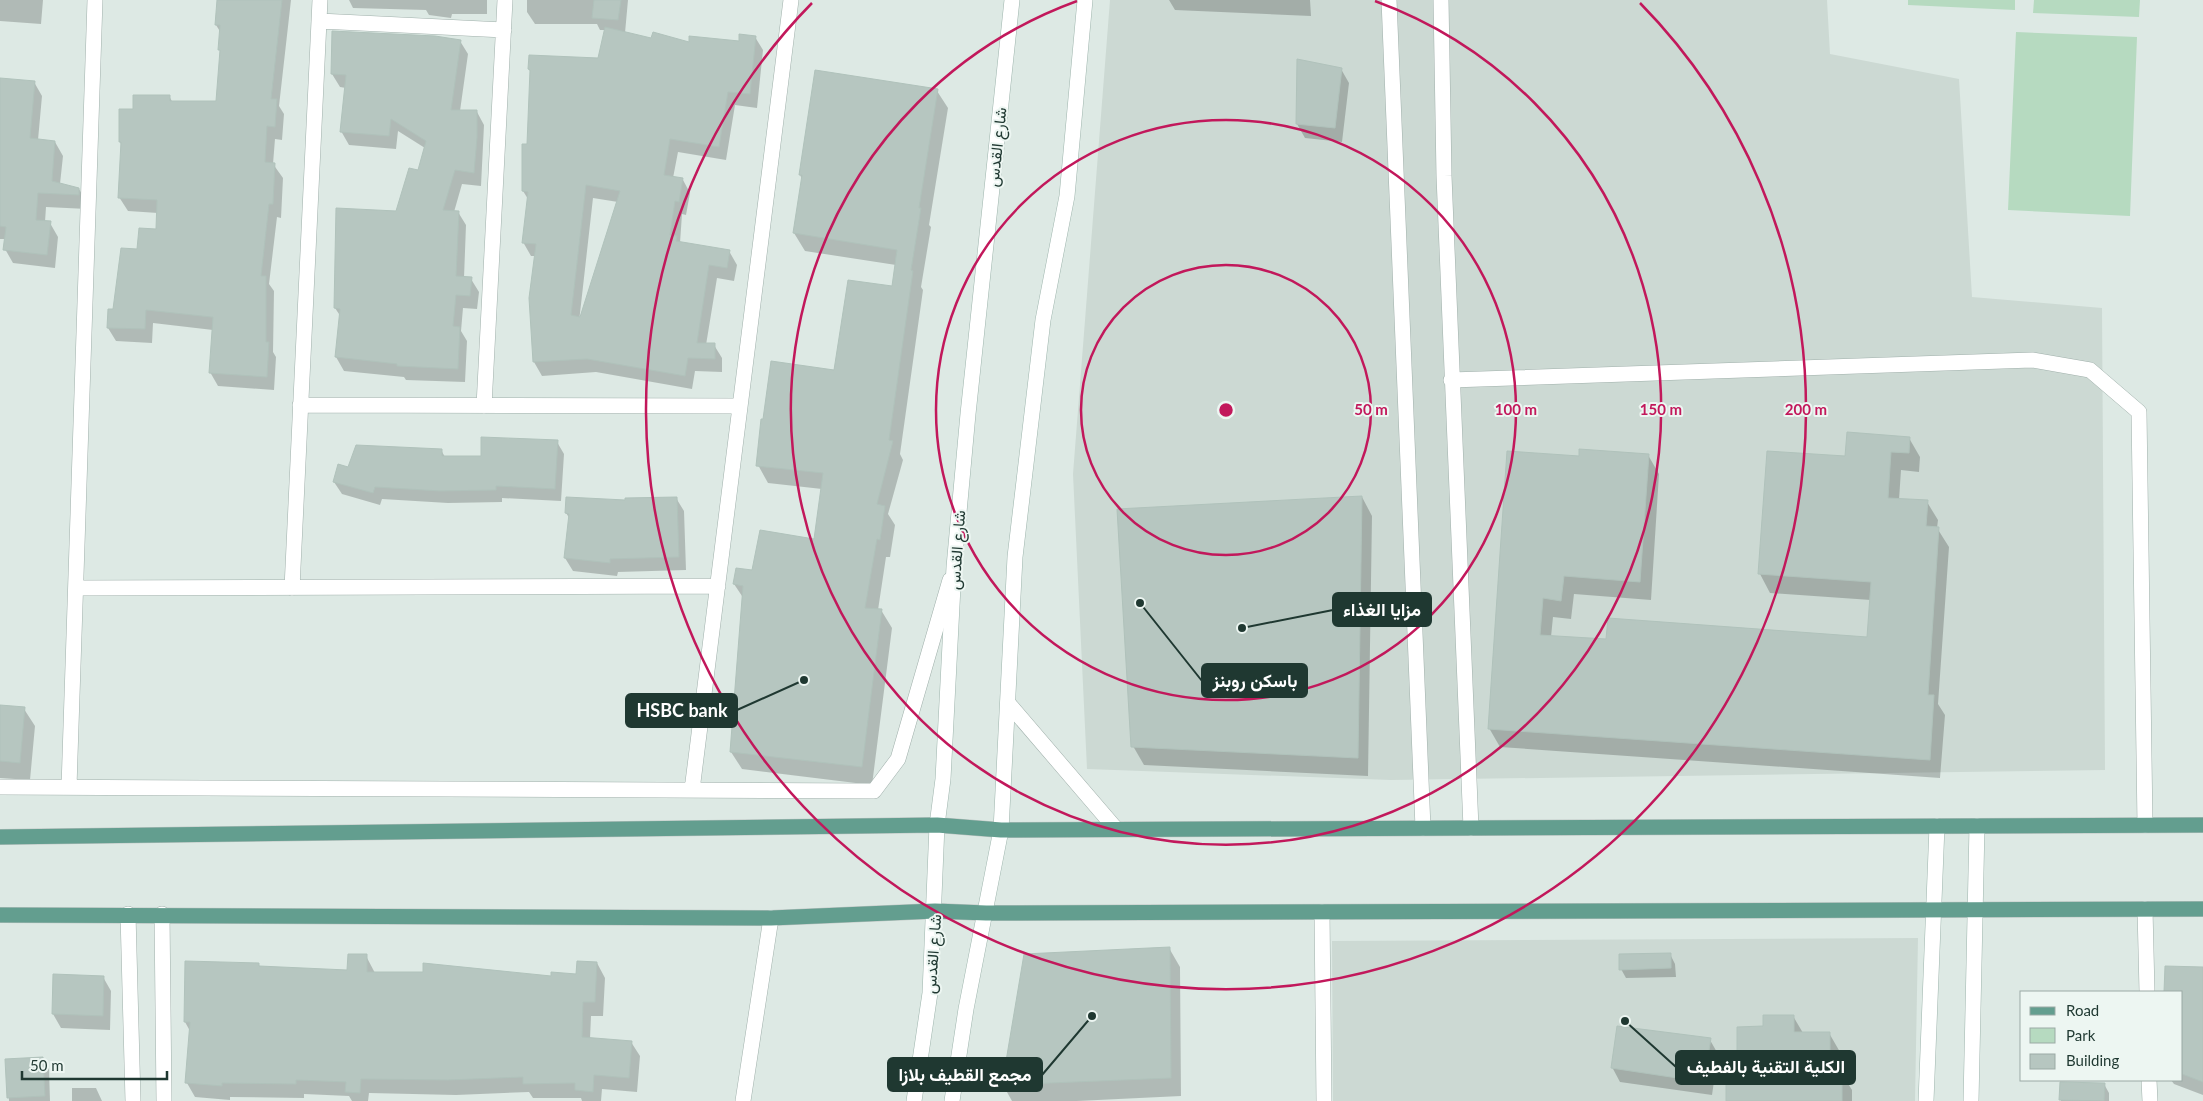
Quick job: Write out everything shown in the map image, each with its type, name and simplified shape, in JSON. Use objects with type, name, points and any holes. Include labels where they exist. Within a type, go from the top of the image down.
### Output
[{"type":"main road","points":[[0,837],[937,825],[1001,830],[2203,825]]},
{"type":"main road","points":[[0,915],[162,914],[771,918],[935,911],[986,913],[2203,909]]},
{"type":"street","points":[[69,787],[95,0]]},
{"type":"street","points":[[292,588],[320,0]]},
{"type":"street","points":[[484,406],[505,0]]},
{"type":"street","points":[[692,790],[790,0]]},
{"type":"street","name":"شارع القدس","points":[[914,1101],[930,993],[935,911],[937,825],[943,779],[954,567],[968,414],[1012,0]]},
{"type":"street","points":[[952,1101],[966,1009],[1001,830],[1015,557],[1043,320],[1067,196],[1084,0]]},
{"type":"street","points":[[1389,0],[1423,828]]},
{"type":"street","points":[[1441,0],[1444,176],[1451,380],[1471,828]]},
{"type":"street","points":[[319,20],[504,30]]},
{"type":"street","points":[[1451,380],[2032,360],[2090,370],[2139,412],[2145,825]]},
{"type":"street","points":[[300,406],[740,406]]},
{"type":"street","points":[[0,787],[874,791],[898,759],[954,567]]},
{"type":"street","points":[[76,588],[718,586]]},
{"type":"street","points":[[1008,703],[1116,829]]},
{"type":"street","points":[[1926,1101],[1937,826]]},
{"type":"street","points":[[1971,1101],[1977,909],[1977,826]]},
{"type":"street","points":[[2145,909],[2147,991]]},
{"type":"street","points":[[1322,912],[1324,1101]]},
{"type":"street","points":[[128,914],[133,1101]]},
{"type":"street","points":[[162,914],[164,1101]]},
{"type":"street","points":[[743,1101],[771,918]]},
{"type":"street","points":[[2149,1081],[2150,1101]]},
{"type":"shaded area","points":[[1110,0],[1827,0],[1830,54],[1959,79],[1972,297],[2102,308],[2105,770],[1391,780],[1087,769],[1073,474]]},
{"type":"shaded area","points":[[1918,938],[1915,1101],[1333,1101],[1332,941]]},
{"type":"green space","points":[[1908,0],[2015,0],[2015,10],[1908,5]]},
{"type":"green space","points":[[2034,0],[2140,0],[2139,17],[2033,13]]},
{"type":"green space","points":[[2016,32],[2137,37],[2130,216],[2008,210]]},
{"type":"building","points":[[217,0],[282,0],[271,99],[277,99],[275,127],[267,126],[265,162],[275,163],[273,204],[269,204],[261,276],[266,276],[266,342],[269,342],[267,377],[209,373],[213,317],[146,310],[145,329],[107,328],[108,309],[113,309],[121,248],[137,249],[139,228],[156,229],[157,200],[118,198],[121,142],[119,142],[119,109],[133,109],[133,95],[170,95],[170,101],[216,101],[220,50],[218,50],[220,25],[215,25]]},
{"type":"building","points":[[594,0],[621,0],[618,20],[592,18]]},
{"type":"building","points":[[605,27],[651,38],[653,32],[689,42],[689,36],[739,41],[739,34],[756,36],[750,94],[728,92],[719,147],[670,139],[664,175],[683,178],[679,202],[675,201],[670,235],[677,236],[676,241],[730,250],[727,268],[709,265],[697,343],[715,343],[715,359],[688,358],[685,376],[587,359],[533,362],[529,298],[536,244],[522,243],[528,192],[522,191],[522,144],[527,144],[529,55],[598,58]],"holes":[[[586,185],[620,191],[580,317],[571,315]]]},
{"type":"building","points":[[332,31],[435,36],[461,40],[451,110],[477,110],[477,138],[474,173],[455,170],[443,210],[459,211],[456,276],[472,277],[470,296],[456,295],[453,326],[460,327],[458,369],[397,366],[397,364],[335,357],[340,309],[334,308],[336,208],[396,211],[409,168],[418,170],[426,141],[391,119],[389,136],[340,132],[346,75],[331,74]]},
{"type":"building","points":[[1297,59],[1342,68],[1335,128],[1296,124]]},
{"type":"building","points":[[815,70],[938,89],[919,208],[921,208],[911,270],[913,271],[889,440],[893,441],[877,504],[885,506],[880,540],[877,539],[865,608],[882,609],[862,767],[730,752],[743,586],[733,584],[736,568],[752,570],[760,530],[814,539],[823,473],[756,466],[761,419],[763,419],[771,361],[834,370],[848,280],[892,286],[897,250],[793,233],[802,175],[799,175]]},
{"type":"building","points":[[0,78],[35,81],[30,138],[55,141],[52,181],[79,188],[79,195],[38,193],[36,220],[51,221],[47,255],[3,250],[6,227],[0,226]]},
{"type":"building","points":[[1847,432],[1910,437],[1909,453],[1891,452],[1888,498],[1928,500],[1926,526],[1939,527],[1928,695],[1934,695],[1930,760],[1488,729],[1507,451],[1579,456],[1579,449],[1649,454],[1640,582],[1564,576],[1561,601],[1543,598],[1540,635],[1606,639],[1608,618],[1867,637],[1871,582],[1758,574],[1767,451],[1845,456]]},
{"type":"building","points":[[481,437],[558,440],[555,489],[496,486],[496,490],[440,491],[375,487],[373,493],[333,482],[338,464],[348,467],[356,445],[442,449],[442,456],[481,456]]},
{"type":"building","points":[[1362,496],[1358,758],[1131,747],[1117,509]]},
{"type":"building","points":[[566,497],[625,500],[625,498],[677,497],[679,557],[610,559],[610,563],[564,558],[569,514],[565,513]]},
{"type":"building","points":[[0,705],[25,707],[20,763],[0,761]]},
{"type":"building","points":[[1170,947],[1171,1078],[1002,1085],[1024,954]]},
{"type":"building","points":[[1671,953],[1671,968],[1619,970],[1619,954]]},
{"type":"building","points":[[348,954],[367,954],[367,972],[423,972],[423,963],[551,976],[551,972],[576,974],[577,961],[597,962],[595,1002],[583,1002],[582,1037],[632,1041],[629,1078],[594,1075],[593,1092],[575,1090],[575,1083],[523,1084],[523,1077],[447,1080],[361,1079],[360,1093],[345,1092],[346,1082],[296,1080],[296,1084],[222,1083],[222,1086],[185,1083],[190,1022],[184,1022],[185,961],[259,963],[259,966],[347,970]]},
{"type":"building","points":[[2165,966],[2203,967],[2203,1082],[2183,1074],[2183,991],[2164,991]]},
{"type":"building","points":[[53,974],[104,976],[103,1016],[52,1014]]},
{"type":"building","points":[[1763,1015],[1794,1015],[1794,1032],[1830,1032],[1830,1070],[1842,1070],[1842,1101],[1726,1101],[1726,1076],[1737,1076],[1737,1027],[1763,1026]]},
{"type":"building","points":[[1617,1026],[1711,1038],[1704,1082],[1611,1068]]},
{"type":"building","points":[[43,1057],[45,1096],[7,1098],[5,1059]]},
{"type":"building","points":[[2060,1082],[2105,1083],[2104,1101],[2059,1100]]},
{"type":"place","name":"باسكن روبنز","points":[[1140,603]]},
{"type":"place","name":"مزايا الغذاء","points":[[1242,628]]},
{"type":"place","name":"HSBC bank","points":[[804,680]]},
{"type":"place","name":"مجمع القطيف بلازا","points":[[1092,1016]]},
{"type":"place","name":"الكلية التقنية بالفطيف","points":[[1625,1021]]}]
